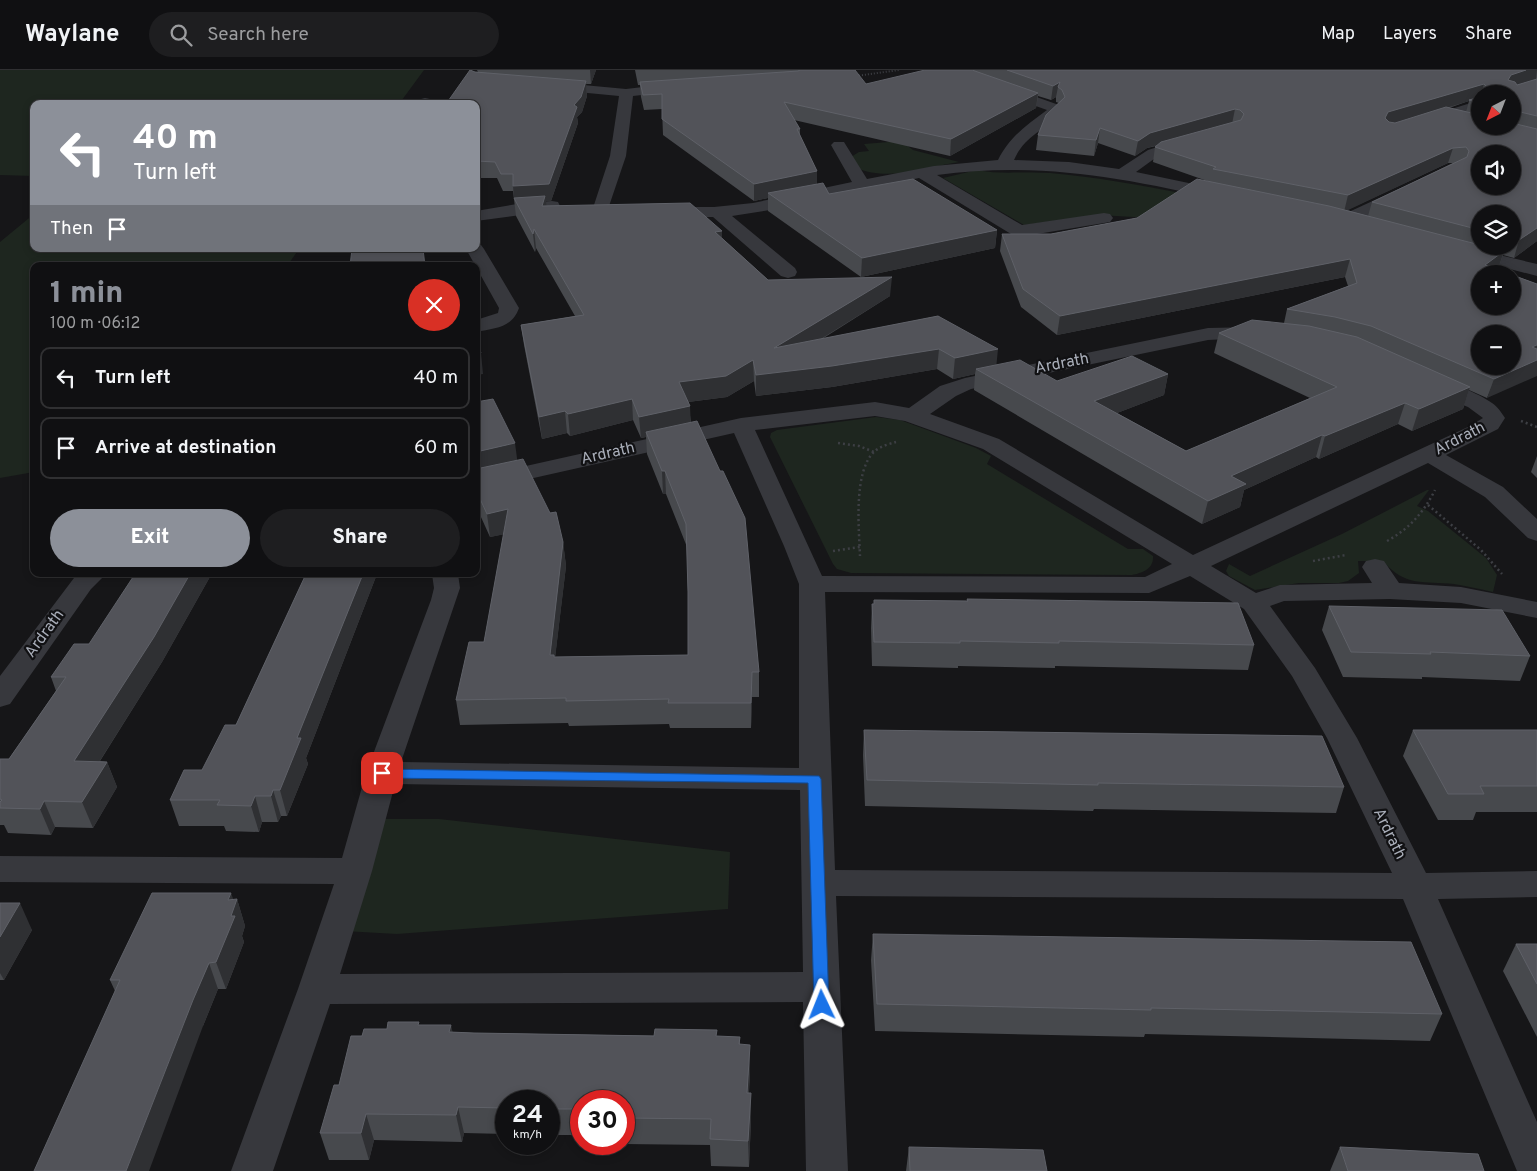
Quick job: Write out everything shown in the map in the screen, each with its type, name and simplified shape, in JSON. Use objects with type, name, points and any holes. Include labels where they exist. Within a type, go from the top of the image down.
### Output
[{"type":"street","points":[[948,70],[1054,108],[1055,111],[1052,114],[1016,140],[1004,164]]},
{"type":"street","points":[[536,85],[626,92],[695,86]]},
{"type":"street","points":[[601,208],[618,156],[626,92]]},
{"type":"street","points":[[1414,125],[1471,107]]},
{"type":"street","points":[[1442,116],[1465,123]]},
{"type":"street","points":[[1122,174],[1153,153],[1205,137]]},
{"type":"street","points":[[839,145],[858,179],[864,184]]},
{"type":"street","points":[[651,211],[718,212],[748,209],[864,184],[964,167],[1004,164],[1043,165],[1122,174],[1240,199]]},
{"type":"street","points":[[923,174],[1017,230],[1030,230],[1104,218]]},
{"type":"street","points":[[1346,220],[1418,185]]},
{"type":"street","points":[[480,215],[523,208],[566,206]]},
{"type":"street","points":[[583,207],[618,209]]},
{"type":"street","points":[[718,212],[788,272]]},
{"type":"street","points":[[1328,217],[1374,228]]},
{"type":"street","points":[[1454,249],[1537,270]]},
{"type":"street","points":[[477,252],[509,308],[506,316],[494,322],[480,325]]},
{"type":"street","name":"Ardrath","points":[[922,419],[948,390],[965,384],[1208,334],[1247,332],[1274,334]]},
{"type":"street","name":"Ardrath","points":[[812,584],[1149,586],[1490,424],[1494,418],[1492,413],[1483,407],[1417,378]]},
{"type":"street","name":"Ardrath","points":[[480,483],[740,425],[875,409],[894,411],[991,444],[1254,603],[1305,674],[1342,738],[1414,886],[1537,1169]]},
{"type":"street","points":[[740,425],[797,546],[812,584],[813,704],[827,1171]]},
{"type":"street","points":[[1428,454],[1494,492],[1537,532]]},
{"type":"street","points":[[1376,567],[1390,591]]},
{"type":"street","name":"Ardrath","points":[[0,697],[82,583],[89,577]]},
{"type":"street","points":[[252,1171],[317,989],[355,871],[382,773],[444,600],[447,588],[445,577]]},
{"type":"street","points":[[1254,603],[1280,593],[1390,591],[1461,595],[1537,610]]},
{"type":"street","points":[[382,773],[815,779]]},
{"type":"street","points":[[0,869],[355,871]]},
{"type":"street","points":[[818,883],[1414,886],[1537,884]]},
{"type":"street","points":[[317,989],[821,987]]},
{"type":"path","points":[[855,76],[899,70]]},
{"type":"path","points":[[859,584],[859,497],[866,465],[874,452],[911,435],[922,419]]},
{"type":"shaded area","points":[[0,70],[424,70],[402,100],[30,100],[30,176],[0,175]]},
{"type":"shaded area","points":[[901,141],[913,150],[959,162],[908,172],[882,174],[857,168],[851,157],[859,152],[869,151],[864,144]]},
{"type":"shaded area","points":[[977,170],[1067,175],[1186,194],[1153,218],[1097,215],[1024,225],[943,178]]},
{"type":"shaded area","points":[[30,217],[30,252],[297,252],[290,262],[30,262],[30,473],[0,478],[0,242]]},
{"type":"shaded area","points":[[876,417],[900,420],[976,448],[991,456],[987,464],[1128,549],[1143,549],[1153,556],[1152,564],[1143,572],[1132,575],[851,573],[837,569],[770,437],[771,433],[777,430]]},
{"type":"shaded area","points":[[1429,490],[1417,506],[1428,511],[1486,558],[1497,575],[1493,592],[1454,584],[1407,579],[1391,569],[1383,561],[1358,561],[1359,573],[1348,581],[1339,583],[1299,583],[1255,590],[1229,576],[1226,571],[1229,564],[1250,576],[1342,534]]},
{"type":"shaded area","points":[[379,819],[439,819],[730,852],[728,909],[397,934],[344,931]]},
{"type":"building","points":[[470,70],[475,72],[586,81],[581,97],[574,105],[577,107],[549,184],[513,186],[513,174],[501,174],[495,162],[480,161],[480,100],[449,100]]},
{"type":"building","points":[[800,70],[855,70],[866,84],[925,70],[972,70],[1038,93],[951,139],[784,102],[800,129],[797,129],[817,171],[754,184],[662,119],[662,94],[643,95],[640,82]]},
{"type":"building","points":[[1007,70],[1526,70],[1511,75],[1508,80],[1515,82],[1517,85],[1471,85],[1471,88],[1388,112],[1385,118],[1389,122],[1395,123],[1446,107],[1471,113],[1471,135],[1521,135],[1521,125],[1537,129],[1537,228],[1521,239],[1521,205],[1471,205],[1471,228],[1372,202],[1467,157],[1469,151],[1466,147],[1453,148],[1348,195],[1213,169],[1216,167],[1155,147],[1161,142],[1241,120],[1244,114],[1240,110],[1235,109],[1150,133],[1138,141],[1100,128],[1096,140],[1038,135],[1046,115],[1065,97],[1062,90],[1058,87],[1060,82],[1053,86]]},
{"type":"building","points":[[1537,79],[1537,116],[1521,112],[1521,85],[1517,85]]},
{"type":"building","points":[[913,179],[997,230],[862,258],[768,193],[823,183],[829,194]]},
{"type":"building","points":[[1197,179],[1329,206],[1471,243],[1471,255],[1499,255],[1485,265],[1471,265],[1471,315],[1521,315],[1521,278],[1537,284],[1537,345],[1532,347],[1537,349],[1537,360],[1521,367],[1521,325],[1471,325],[1471,369],[1371,326],[1335,317],[1287,309],[1357,283],[1350,259],[1060,316],[1023,289],[1002,234],[1051,234],[1137,218]]},
{"type":"building","points":[[545,196],[542,206],[690,203],[722,231],[715,232],[768,280],[892,277],[774,348],[938,316],[998,349],[955,358],[939,349],[832,366],[756,375],[753,360],[726,376],[679,382],[690,406],[639,417],[632,399],[568,414],[565,411],[539,417],[521,325],[584,315],[534,229],[533,234],[514,198]]},
{"type":"building","points":[[352,252],[423,252],[425,262],[350,262]]},
{"type":"building","points":[[1252,320],[1309,326],[1357,337],[1470,387],[1419,409],[1405,403],[1325,436],[1322,435],[1231,476],[1246,484],[1208,501],[976,369],[1020,360],[1057,381],[1132,356],[1168,374],[1094,401],[1186,451],[1337,387],[1219,333]]},
{"type":"building","points":[[1485,375],[1503,375],[1494,379]]},
{"type":"building","points":[[493,399],[515,443],[480,451],[480,401]]},
{"type":"building","points":[[697,421],[720,471],[723,471],[745,518],[759,672],[752,672],[751,703],[668,703],[669,699],[566,701],[566,698],[456,700],[469,642],[484,642],[508,509],[487,514],[480,499],[480,468],[523,459],[550,513],[556,512],[563,542],[550,655],[554,655],[554,657],[688,655],[686,524],[665,471],[662,471],[646,432]]},
{"type":"building","points":[[133,577],[188,577],[154,637],[74,761],[107,762],[82,802],[44,801],[40,809],[0,808],[2,800],[0,799],[0,759],[9,759],[66,677],[51,677],[74,644],[89,644]]},
{"type":"building","points":[[305,577],[362,577],[297,738],[301,738],[280,790],[273,790],[271,796],[255,796],[251,806],[217,805],[220,800],[170,800],[184,770],[202,770],[225,725],[236,725]]},
{"type":"building","points":[[967,599],[1238,603],[1254,645],[1059,641],[1059,643],[874,642],[872,604],[874,604],[874,600],[968,601]]},
{"type":"building","points":[[1329,606],[1502,610],[1530,656],[1430,652],[1431,654],[1351,652]]},
{"type":"building","points":[[864,730],[1322,736],[1344,787],[1098,783],[1098,785],[867,780]]},
{"type":"building","points":[[1413,730],[1537,730],[1537,786],[1480,786],[1484,794],[1448,794]]},
{"type":"building","points":[[152,893],[231,893],[228,900],[237,899],[231,916],[235,916],[216,962],[209,963],[193,1000],[126,1171],[34,1171],[120,980],[110,980]]},
{"type":"building","points":[[0,903],[20,903],[0,937]]},
{"type":"building","points":[[873,934],[1411,942],[1442,1014],[877,1004]]},
{"type":"building","points":[[1516,944],[1537,944],[1537,984]]},
{"type":"building","points":[[388,1022],[419,1022],[418,1025],[451,1025],[449,1032],[654,1036],[655,1029],[717,1030],[716,1036],[740,1037],[739,1044],[750,1045],[747,1093],[751,1093],[748,1141],[710,1139],[711,1119],[635,1118],[635,1090],[570,1090],[570,1109],[560,1109],[560,1090],[495,1090],[495,1108],[458,1107],[456,1115],[366,1114],[361,1133],[320,1133],[334,1085],[339,1085],[351,1036],[362,1036],[364,1029],[387,1029]]},
{"type":"building","points":[[909,1147],[1043,1150],[1047,1171],[910,1171]]},
{"type":"building","points":[[1340,1147],[1478,1154],[1484,1171],[1348,1171]]},
{"type":"route","points":[[382,773],[815,779],[822,1005]]}]
